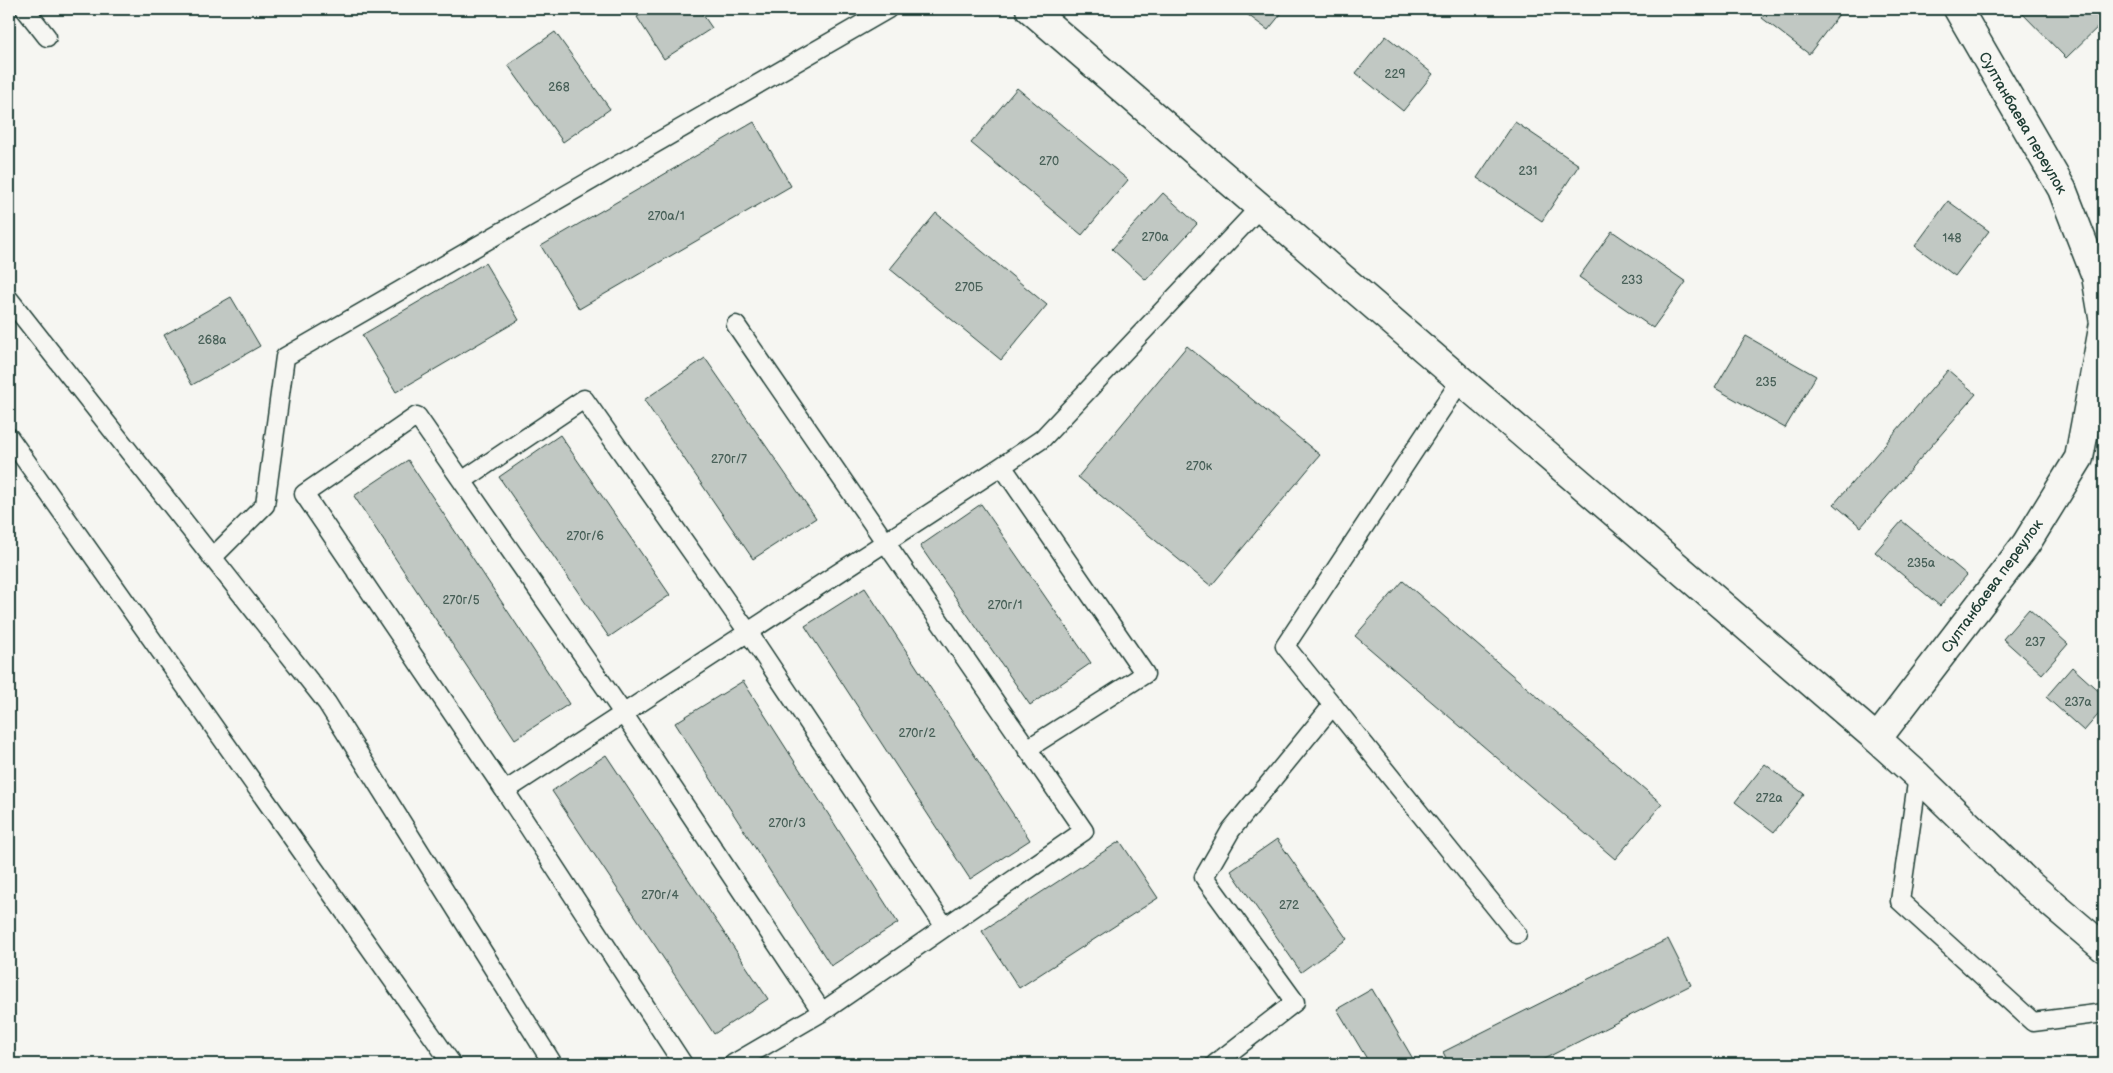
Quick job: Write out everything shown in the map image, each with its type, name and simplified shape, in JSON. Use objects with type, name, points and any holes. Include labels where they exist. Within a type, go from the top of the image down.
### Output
[{"type":"main road","points":[[1030,9],[1877,739],[1918,776],[2030,885],[2104,948]]},
{"type":"main road","name":"Султанбаева переулок","points":[[1877,739],[2026,544],[2079,458],[2104,323],[2096,276],[2062,189],[1958,9]]},
{"type":"lane","points":[[25,9],[47,37]]},
{"type":"lane","points":[[212,558],[265,505],[285,357],[888,9]]},
{"type":"lane","points":[[505,791],[1042,439],[1260,207]]},
{"type":"lane","points":[[9,299],[327,703],[553,1064]]},
{"type":"lane","points":[[733,1064],[822,1012],[1084,831],[736,325]]},
{"type":"lane","points":[[1461,380],[1285,646],[1517,934]]},
{"type":"lane","points":[[462,481],[584,399],[748,632],[945,926]]},
{"type":"lane","points":[[683,1064],[505,791],[304,494],[417,416],[623,713],[822,1012]]},
{"type":"lane","points":[[9,437],[452,1064]]},
{"type":"lane","points":[[1002,466],[1146,674],[1027,749]]},
{"type":"lane","points":[[1215,1064],[1295,1002],[1204,877],[1231,830],[1333,705]]},
{"type":"lane","points":[[1918,776],[1900,901],[2033,1022],[2104,1013]]},
{"type":"building","points":[[650,9],[699,9],[712,28],[664,59],[637,17]]},
{"type":"building","points":[[1240,9],[1285,9],[1268,30]]},
{"type":"building","points":[[1769,9],[1843,9],[1809,54],[1762,18]]},
{"type":"building","points":[[2018,9],[2104,9],[2104,21],[2066,58]]},
{"type":"building","points":[[555,32],[610,109],[563,142],[508,65]]},
{"type":"building","points":[[1386,36],[1433,74],[1403,111],[1356,73]]},
{"type":"building","points":[[1017,88],[1128,180],[1082,235],[971,143]]},
{"type":"building","points":[[754,122],[791,186],[579,309],[541,246]]},
{"type":"building","points":[[1515,122],[1579,165],[1542,221],[1477,178]]},
{"type":"building","points":[[1163,193],[1197,224],[1146,280],[1112,249]]},
{"type":"building","points":[[1948,201],[1989,231],[1955,276],[1915,246]]},
{"type":"building","points":[[936,213],[1047,305],[1001,360],[890,269]]},
{"type":"building","points":[[1612,231],[1686,282],[1653,328],[1579,277]]},
{"type":"building","points":[[485,263],[519,320],[396,392],[362,335]]},
{"type":"building","points":[[231,297],[260,346],[192,385],[164,335]]},
{"type":"building","points":[[1746,336],[1816,376],[1785,428],[1715,388]]},
{"type":"building","points":[[1187,346],[1320,455],[1211,586],[1078,477]]},
{"type":"building","points":[[705,358],[816,518],[753,559],[644,400]]},
{"type":"building","points":[[1948,370],[1976,394],[1861,527],[1834,504]]},
{"type":"building","points":[[560,435],[670,595],[609,637],[499,477]]},
{"type":"building","points":[[408,460],[569,704],[515,739],[354,496]]},
{"type":"building","points":[[981,504],[1091,663],[1030,705],[920,546]]},
{"type":"building","points":[[1902,521],[1967,575],[1940,606],[1875,552]]},
{"type":"building","points":[[1403,581],[1662,804],[1615,859],[1355,636]]},
{"type":"building","points":[[865,588],[1030,840],[970,879],[805,626]]},
{"type":"building","points":[[2029,609],[2068,644],[2042,674],[2003,639]]},
{"type":"building","points":[[2072,667],[2104,696],[2104,708],[2084,731],[2046,697]]},
{"type":"building","points":[[743,681],[898,923],[831,966],[675,723]]},
{"type":"building","points":[[606,755],[768,999],[714,1034],[552,791]]},
{"type":"building","points":[[1765,764],[1804,794],[1774,832],[1735,802]]},
{"type":"building","points":[[1277,839],[1347,939],[1301,972],[1231,871]]},
{"type":"building","points":[[1120,841],[1158,898],[1019,988],[982,931]]},
{"type":"building","points":[[1668,939],[1691,985],[1534,1064],[1449,1064],[1443,1052]]},
{"type":"building","points":[[1372,989],[1416,1064],[1370,1064],[1337,1009]]}]
